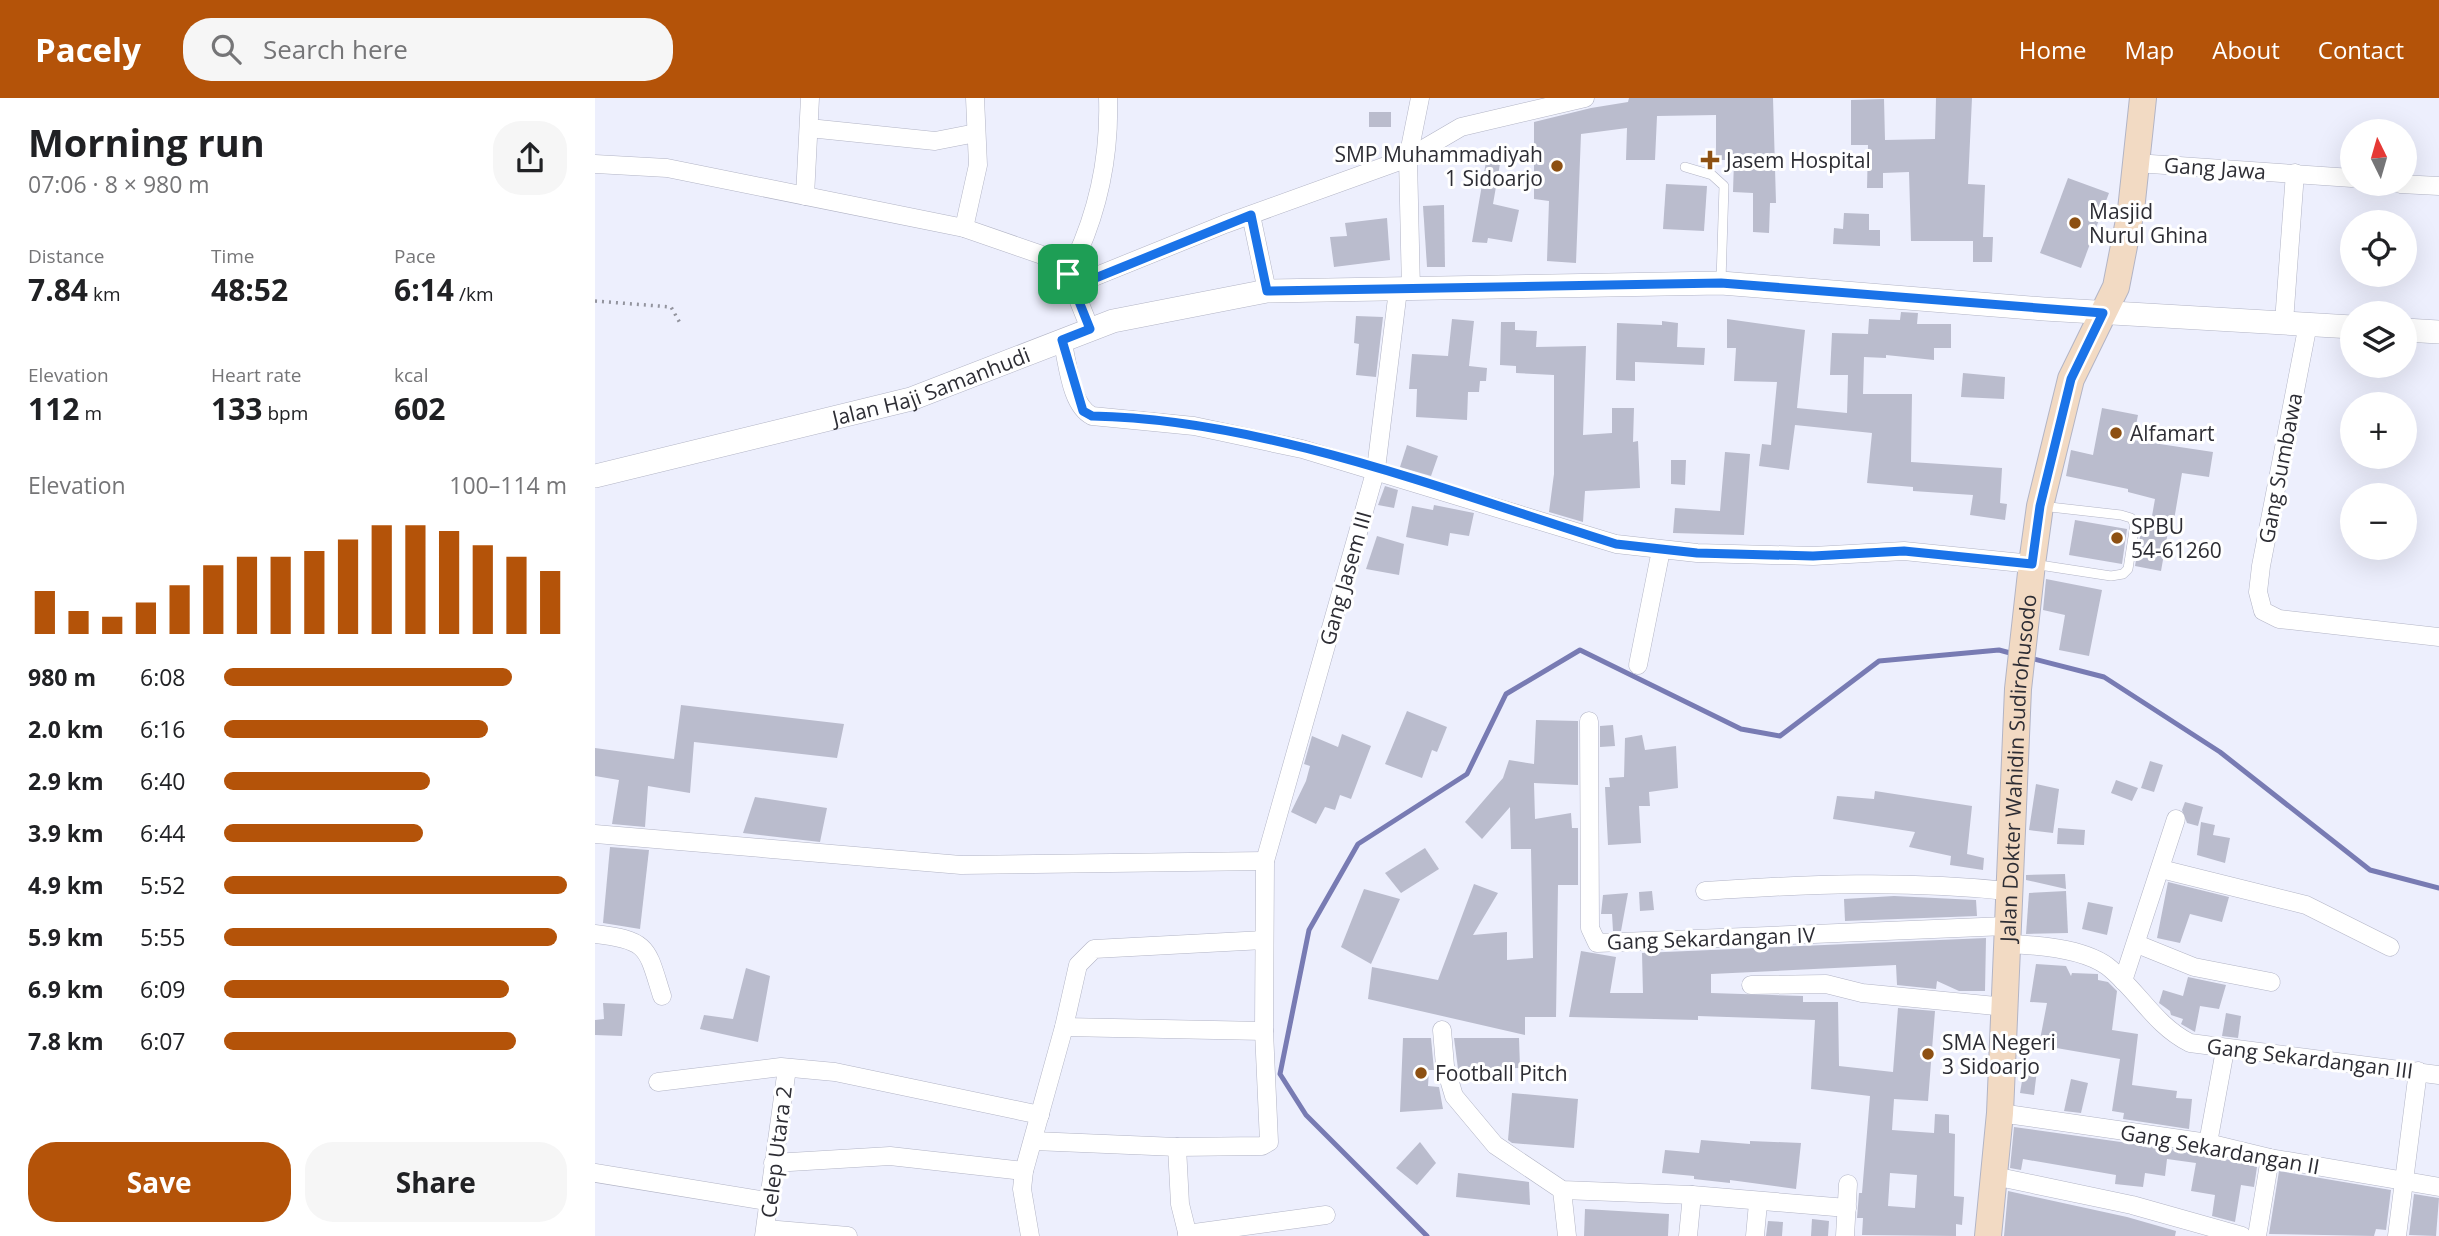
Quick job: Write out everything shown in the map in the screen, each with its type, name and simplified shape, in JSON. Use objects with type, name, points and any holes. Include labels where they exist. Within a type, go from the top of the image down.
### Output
[{"type":"main road","name":"Jalan Dokter Wahidin Sudirohusodo","points":[[1987,1236],[2000,1113],[2006,1007],[2007,891],[2018,689],[2032,564],[2040,506],[2071,379],[2116,287],[2136,163],[2143,98]]},
{"type":"street","points":[[805,196],[810,98]]},
{"type":"street","points":[[964,228],[978,165],[975,98]]},
{"type":"street","points":[[1090,329],[1068,274],[1088,236],[1109,138],[1108,98]]},
{"type":"street","name":"Gang Jasem III","points":[[1177,1147],[1262,1146],[1269,1142],[1264,1031],[1265,861],[1376,470],[1404,290],[1408,158],[1420,98]]},
{"type":"street","points":[[595,164],[667,168],[964,228],[1045,256],[1068,274],[1093,279],[1251,215],[1408,158],[1461,127],[1585,98]]},
{"type":"street","points":[[809,128],[935,141],[976,133]]},
{"type":"street","name":"Gang Jawa","points":[[2136,163],[2340,177]]},
{"type":"street","name":"Gang Jawa","points":[[2284,322],[2295,173]]},
{"type":"street","points":[[2417,185],[2439,186]]},
{"type":"street","points":[[1251,215],[1267,291]]},
{"type":"street","name":"Jalan Haji Samanhudi","points":[[595,476],[911,399],[1113,321],[1267,291],[1721,283],[2103,313],[2340,326]]},
{"type":"street","name":"Gang Sumbawa","points":[[2308,324],[2261,566],[2258,592],[2263,611],[2279,619],[2439,637]]},
{"type":"street","points":[[2417,331],[2439,332]]},
{"type":"street","points":[[1062,340],[1077,397],[1083,411],[1092,416],[1194,426],[1376,470],[1616,544],[1661,550],[1813,556],[1904,551],[2032,564]]},
{"type":"street","points":[[1638,665],[1661,550]]},
{"type":"street","name":"Gang Sekardangan IV","points":[[1589,720],[1590,928],[1597,943],[2006,935]]},
{"type":"street","points":[[2123,982],[2176,820]]},
{"type":"street","points":[[595,834],[961,864],[1265,861]]},
{"type":"street","points":[[2161,869],[2306,905],[2390,947]]},
{"type":"street","points":[[1705,891],[1794,884],[1934,884],[2007,891]]},
{"type":"street","points":[[595,934],[633,942],[648,951],[662,996]]},
{"type":"street","name":"Gang Sekardangan III","points":[[2006,935],[2091,957],[2123,982],[2149,1013],[2173,1035],[2190,1043],[2225,1050],[2439,1075]]},
{"type":"street","points":[[1030,1236],[1022,1189],[1024,1171],[1064,1027],[1078,965],[1094,949],[1264,940]]},
{"type":"street","points":[[2137,944],[2194,967],[2271,982]]},
{"type":"street","points":[[1751,985],[1826,984],[1862,993],[2006,1007]]},
{"type":"street","points":[[1064,1027],[1264,1031]]},
{"type":"street","points":[[1442,1030],[1445,1066],[1454,1096],[1495,1145],[1562,1189],[1692,1195],[1758,1203],[1847,1208]]},
{"type":"street","points":[[2208,1143],[2225,1050]]},
{"type":"street","points":[[658,1082],[787,1068],[835,1072],[1040,1115]]},
{"type":"street","name":"Celep Utara 2","points":[[765,1233],[767,1201],[787,1068]]},
{"type":"street","points":[[2397,1236],[2406,1182],[2418,1071]]},
{"type":"street","name":"Gang Sekardangan II","points":[[2000,1113],[2208,1143],[2270,1158],[2439,1187]]},
{"type":"street","points":[[1034,1141],[1177,1147],[1180,1203],[1187,1235],[1326,1215]]},
{"type":"street","points":[[773,1163],[890,1156],[1024,1171]]},
{"type":"street","points":[[2257,1236],[2270,1158]]},
{"type":"street","points":[[595,1174],[767,1201]]},
{"type":"street","points":[[1994,1176],[2121,1202],[2242,1236]]},
{"type":"street","points":[[1845,1236],[1848,1184]]},
{"type":"street","points":[[1562,1189],[1567,1236]]},
{"type":"street","points":[[1688,1236],[1692,1195]]},
{"type":"street","points":[[1755,1236],[1758,1203]]},
{"type":"street","points":[[765,1233],[848,1236]]},
{"type":"lane","points":[[1685,167],[1712,175],[1724,186],[1721,283]]},
{"type":"lane","points":[[2032,564],[2111,576],[2123,574],[2128,569],[2135,524],[2131,518],[2122,515],[2040,506]]},
{"type":"path","points":[[595,301],[671,307],[680,323]]},
{"type":"building","points":[[1629,98],[1773,98],[1776,203],[1770,203],[1769,233],[1753,232],[1753,193],[1733,192],[1734,160],[1716,160],[1716,115],[1657,116],[1655,160],[1626,160],[1627,128],[1581,134],[1576,263],[1547,261],[1549,201],[1534,199],[1534,122],[1628,102]]},
{"type":"building","points":[[1936,98],[1972,98],[1968,184],[1985,185],[1983,237],[1993,237],[1992,262],[1973,262],[1973,241],[1911,241],[1909,172],[1883,173],[1883,188],[1867,188],[1868,145],[1851,145],[1851,100],[1884,99],[1885,140],[1935,139]]},
{"type":"building","points":[[1369,112],[1391,112],[1391,127],[1369,127]]},
{"type":"building","points":[[1487,156],[1501,158],[1493,204],[1519,210],[1512,242],[1488,238],[1487,243],[1472,242]]},
{"type":"building","name":"Masjid Nurul Ghina","points":[[2068,178],[2109,193],[2081,268],[2040,253]]},
{"type":"building","points":[[1666,184],[1707,186],[1704,231],[1663,229]]},
{"type":"building","points":[[1444,205],[1445,267],[1427,267],[1423,206]]},
{"type":"building","points":[[1844,213],[1869,214],[1869,230],[1880,230],[1880,246],[1833,244],[1834,228],[1843,229]]},
{"type":"building","points":[[1387,218],[1390,260],[1334,267],[1330,237],[1347,236],[1345,223]]},
{"type":"building","points":[[1901,312],[1918,313],[1917,324],[1951,324],[1951,348],[1934,348],[1934,360],[1886,355],[1886,358],[1864,357],[1863,394],[1912,394],[1911,462],[2002,468],[2000,503],[2007,504],[2005,520],[1970,515],[1973,495],[1913,491],[1913,487],[1867,483],[1872,433],[1795,425],[1789,470],[1759,466],[1762,444],[1771,445],[1777,382],[1734,381],[1736,348],[1727,348],[1727,319],[1805,330],[1797,408],[1847,413],[1848,375],[1830,375],[1832,333],[1868,334],[1869,319],[1900,320]]},
{"type":"building","points":[[1356,316],[1383,317],[1376,377],[1356,375],[1359,344],[1354,343]]},
{"type":"building","points":[[1452,319],[1474,321],[1469,366],[1487,368],[1486,381],[1480,381],[1479,392],[1468,392],[1467,420],[1416,417],[1417,389],[1409,389],[1412,354],[1448,356]]},
{"type":"building","points":[[1662,321],[1678,323],[1677,347],[1705,348],[1704,365],[1635,362],[1635,381],[1616,380],[1617,323],[1662,325]]},
{"type":"building","points":[[1501,322],[1515,322],[1515,330],[1537,331],[1536,347],[1586,346],[1583,435],[1612,433],[1612,408],[1634,408],[1633,442],[1638,441],[1640,488],[1585,491],[1583,522],[1549,512],[1554,474],[1554,375],[1516,373],[1516,366],[1500,365]]},
{"type":"building","points":[[1963,373],[2005,377],[2004,399],[1961,397]]},
{"type":"building","points":[[2102,408],[2138,415],[2133,440],[2213,452],[2209,477],[2182,473],[2173,526],[2169,526],[2161,571],[2135,566],[2141,531],[2149,533],[2155,499],[2128,492],[2128,489],[2066,476],[2071,450],[2093,455]]},
{"type":"building","points":[[1407,445],[1438,456],[1431,476],[1400,467]]},
{"type":"building","points":[[1725,452],[1750,454],[1744,535],[1673,533],[1675,508],[1720,511]]},
{"type":"building","points":[[1671,460],[1686,460],[1685,485],[1671,484]]},
{"type":"building","points":[[1385,486],[1398,490],[1394,508],[1378,505]]},
{"type":"building","points":[[1434,505],[1474,513],[1469,536],[1450,533],[1448,546],[1406,537],[1412,506],[1433,510]]},
{"type":"building","points":[[2075,520],[2127,529],[2122,564],[2069,555]]},
{"type":"building","points":[[1377,536],[1404,544],[1399,575],[1366,569]]},
{"type":"building","points":[[2046,579],[2102,590],[2089,656],[2059,650],[2065,615],[2043,610]]},
{"type":"building","points":[[681,705],[844,724],[837,758],[694,742],[690,793],[648,786],[645,827],[612,824],[619,780],[595,776],[595,748],[674,759]]},
{"type":"building","points":[[1407,711],[1447,727],[1437,752],[1432,750],[1422,778],[1385,764]]},
{"type":"building","points":[[1536,720],[1578,721],[1578,785],[1534,783],[1535,819],[1571,813],[1572,828],[1578,828],[1578,885],[1558,885],[1556,1017],[1525,1017],[1525,1035],[1368,999],[1372,967],[1438,980],[1474,884],[1498,893],[1473,935],[1507,932],[1507,960],[1533,958],[1531,849],[1511,849],[1510,807],[1482,839],[1465,822],[1503,778],[1509,760],[1534,764]]},
{"type":"building","points":[[1613,725],[1615,746],[1600,747],[1600,726]]},
{"type":"building","points":[[1342,734],[1371,746],[1351,799],[1340,795],[1335,810],[1325,807],[1316,824],[1291,812],[1306,781],[1310,766],[1304,764],[1312,736],[1338,747]]},
{"type":"building","points":[[1642,735],[1645,750],[1676,746],[1678,788],[1649,792],[1650,806],[1639,806],[1641,843],[1608,845],[1605,787],[1610,787],[1609,778],[1624,777],[1625,738]]},
{"type":"building","points":[[2150,761],[2163,765],[2154,792],[2141,788]]},
{"type":"building","points":[[2116,780],[2138,788],[2132,801],[2111,793]]},
{"type":"building","points":[[2036,784],[2059,789],[2053,833],[2029,830]]},
{"type":"building","points":[[1875,791],[1972,806],[1967,854],[1984,858],[1983,870],[1950,865],[1951,856],[1909,847],[1915,832],[1833,819],[1837,796],[1874,799]]},
{"type":"building","points":[[755,797],[827,808],[820,842],[743,833]]},
{"type":"building","points":[[2185,802],[2203,807],[2198,826],[2187,823],[2182,810]]},
{"type":"building","points":[[2201,822],[2215,825],[2213,835],[2230,838],[2225,863],[2197,855]]},
{"type":"building","points":[[2058,828],[2085,830],[2084,845],[2057,844]]},
{"type":"building","points":[[610,847],[649,850],[640,929],[603,923]]},
{"type":"building","points":[[1425,848],[1439,869],[1401,893],[1385,873]]},
{"type":"building","points":[[2065,874],[2066,889],[2026,880],[2026,875]]},
{"type":"building","points":[[2168,882],[2229,897],[2222,922],[2190,914],[2180,943],[2157,938]]},
{"type":"building","points":[[1364,889],[1400,899],[1371,964],[1341,947]]},
{"type":"building","points":[[1652,891],[1654,910],[1640,911],[1639,892]]},
{"type":"building","points":[[2066,891],[2068,933],[2026,934],[2029,893]]},
{"type":"building","points":[[1628,893],[1621,931],[1613,931],[1612,914],[1601,914],[1603,895]]},
{"type":"building","points":[[1894,896],[1976,900],[1977,916],[1845,921],[1844,899]]},
{"type":"building","points":[[2088,902],[2113,907],[2107,935],[2082,929]]},
{"type":"building","points":[[1986,938],[1985,991],[1959,991],[1937,981],[1936,989],[1897,985],[1896,965],[1711,974],[1711,993],[1803,996],[1803,1002],[1838,1002],[1839,1066],[1893,1072],[1898,1008],[1935,1011],[1928,1101],[1894,1099],[1892,1130],[1934,1133],[1935,1114],[1949,1115],[1949,1133],[1955,1134],[1954,1196],[1964,1197],[1962,1225],[1956,1224],[1956,1236],[1862,1235],[1863,1218],[1857,1218],[1859,1193],[1862,1193],[1870,1096],[1811,1089],[1815,1020],[1698,1016],[1698,1020],[1569,1017],[1581,951],[1616,957],[1610,993],[1643,993],[1642,953]],"holes":[[[1890,1173],[1917,1175],[1915,1208],[1888,1206]]]},
{"type":"building","points":[[2036,964],[2066,966],[2071,976],[2072,973],[2098,974],[2098,980],[2108,982],[2117,991],[2112,1030],[2138,1034],[2132,1085],[2177,1091],[2176,1098],[2192,1099],[2189,1129],[2123,1119],[2124,1113],[2112,1111],[2120,1059],[2039,1045],[2047,1003],[2030,1002]]},
{"type":"building","points":[[746,968],[770,976],[758,1042],[700,1029],[704,1015],[733,1019]]},
{"type":"building","points":[[2188,977],[2226,985],[2219,1009],[2200,1006],[2195,1032],[2181,1024],[2183,1019],[2171,1015],[2170,1011],[2159,1003],[2163,990],[2183,996]]},
{"type":"building","points":[[603,1003],[625,1004],[622,1036],[595,1035],[595,1020],[604,1019]]},
{"type":"building","points":[[2226,1013],[2241,1016],[2238,1038],[2222,1036]]},
{"type":"building","name":"Football Pitch","points":[[1403,1038],[1431,1038],[1434,1070],[1429,1070],[1428,1086],[1439,1087],[1443,1109],[1400,1112]]},
{"type":"building","points":[[1454,1038],[1519,1038],[1520,1068],[1458,1069]]},
{"type":"building","points":[[2024,1069],[2037,1070],[2034,1095],[2020,1093]]},
{"type":"building","points":[[2071,1079],[2088,1083],[2081,1113],[2064,1111]]},
{"type":"building","points":[[1512,1093],[1578,1099],[1574,1148],[1512,1143],[1508,1140]]},
{"type":"building","points":[[2014,1127],[2206,1154],[2257,1167],[2254,1187],[2241,1185],[2235,1222],[2212,1216],[2215,1195],[2191,1191],[2196,1163],[2167,1159],[2165,1176],[2145,1173],[2143,1187],[2115,1184],[2116,1175],[2023,1159],[2021,1170],[2010,1168]]},
{"type":"building","points":[[1701,1140],[1750,1144],[1750,1141],[1801,1143],[1796,1189],[1730,1180],[1730,1183],[1694,1179],[1694,1176],[1662,1173],[1665,1150],[1699,1153]]},
{"type":"building","points":[[1420,1142],[1436,1163],[1417,1185],[1396,1168]]},
{"type":"building","points":[[2279,1171],[2391,1190],[2386,1230],[2376,1229],[2374,1236],[2269,1234]]},
{"type":"building","points":[[1458,1173],[1529,1182],[1530,1205],[1456,1197]]},
{"type":"building","points":[[2008,1191],[2127,1217],[2176,1231],[2175,1236],[2004,1236]]},
{"type":"building","points":[[2414,1194],[2439,1198],[2436,1236],[2409,1235]]},
{"type":"building","points":[[1585,1209],[1669,1214],[1668,1236],[1584,1236]]},
{"type":"building","points":[[1812,1219],[1829,1221],[1828,1236],[1811,1236]]},
{"type":"building","points":[[1768,1221],[1783,1222],[1782,1236],[1766,1236]]},
{"type":"waterway","points":[[1427,1236],[1306,1115],[1280,1074],[1309,930],[1358,844],[1467,774],[1506,694],[1580,650],[1741,729],[1780,736],[1879,661],[1999,650],[2014,654]]},
{"type":"waterway","points":[[2030,658],[2104,677],[2220,752],[2370,870],[2439,888]]},
{"type":"place","name":"Jasem Hospital","points":[[1710,160]]},
{"type":"place","name":"SMP Muhammadiyah 1 Sidoarjo","points":[[1557,166]]},
{"type":"place","name":"Masjid Nurul Ghina","points":[[2075,223]]},
{"type":"place","name":"Alfamart","points":[[2116,433]]},
{"type":"place","name":"SPBU 54-61260","points":[[2117,538]]},
{"type":"place","name":"SMA Negeri 3 Sidoarjo","points":[[1928,1054]]},
{"type":"place","name":"Football Pitch","points":[[1421,1073]]},
{"type":"route","points":[[1251,215],[1267,291],[1721,283],[2103,313],[2071,379],[2040,506],[2032,564],[1904,551],[1813,556],[1697,553],[1616,544],[1302,449],[1194,426],[1092,416],[1083,411],[1077,397],[1062,340],[1090,329],[1068,274],[1093,279],[1251,215]]}]
